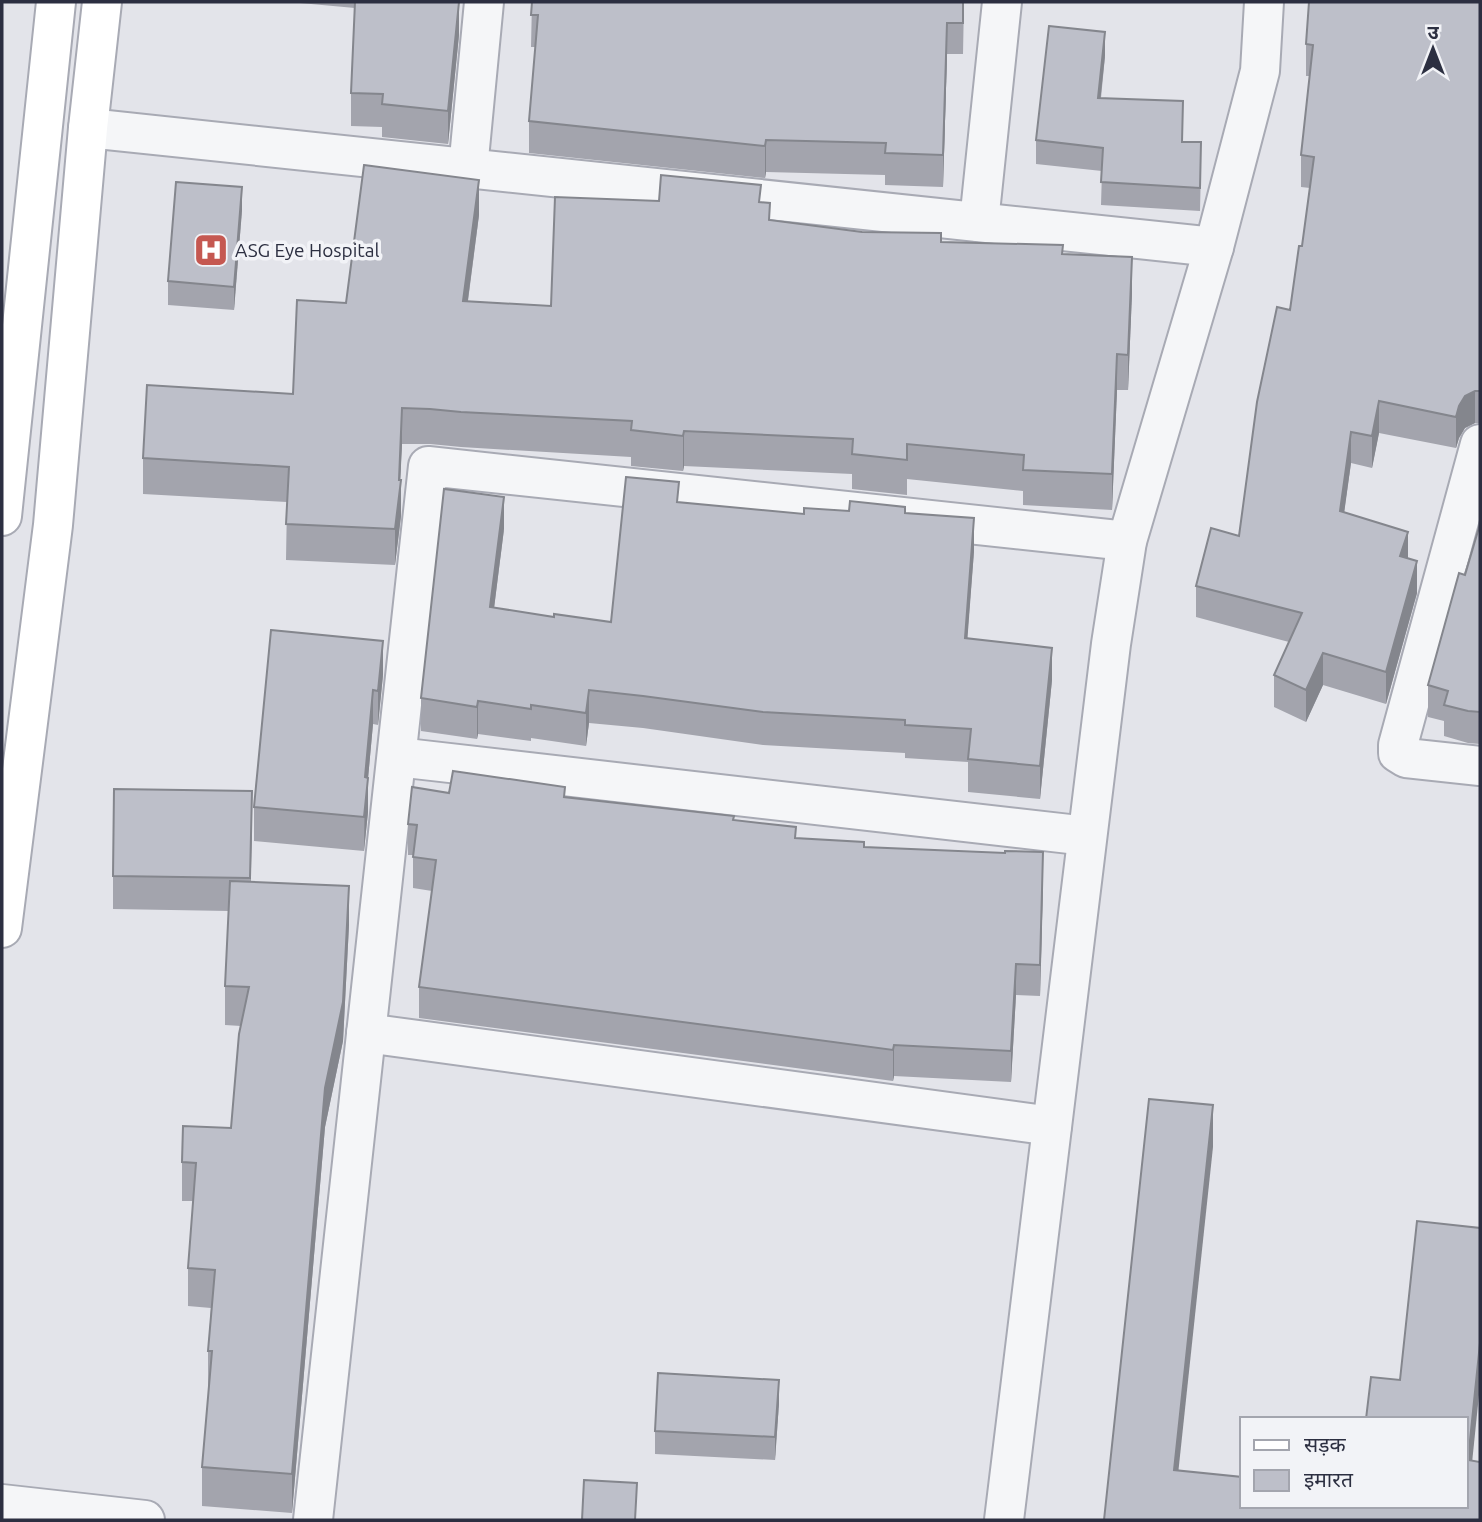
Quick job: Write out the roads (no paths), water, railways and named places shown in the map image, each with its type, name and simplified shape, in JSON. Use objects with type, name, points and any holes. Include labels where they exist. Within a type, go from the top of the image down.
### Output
[{"type":"street","points":[[2,516],[55,2]]},
{"type":"street","points":[[2,928],[53,525],[88,128],[102,2]]},
{"type":"street","points":[[468,169],[484,2]]},
{"type":"street","points":[[979,222],[1002,2]]},
{"type":"street","points":[[1004,1520],[1111,643],[1127,541],[1214,247],[1260,71],[1264,2]]},
{"type":"street","points":[[88,128],[1214,247]]},
{"type":"street","points":[[1480,444],[1398,753],[1406,758],[1480,766]]},
{"type":"street","points":[[313,1520],[428,466],[1127,541]]},
{"type":"street","points":[[397,757],[1087,836]]},
{"type":"street","points":[[366,1033],[1052,1126]]},
{"type":"street","points":[[2,1504],[145,1520]]},
{"type":"place","name":"ASG Eye Hospital","points":[[211,250]]}]
